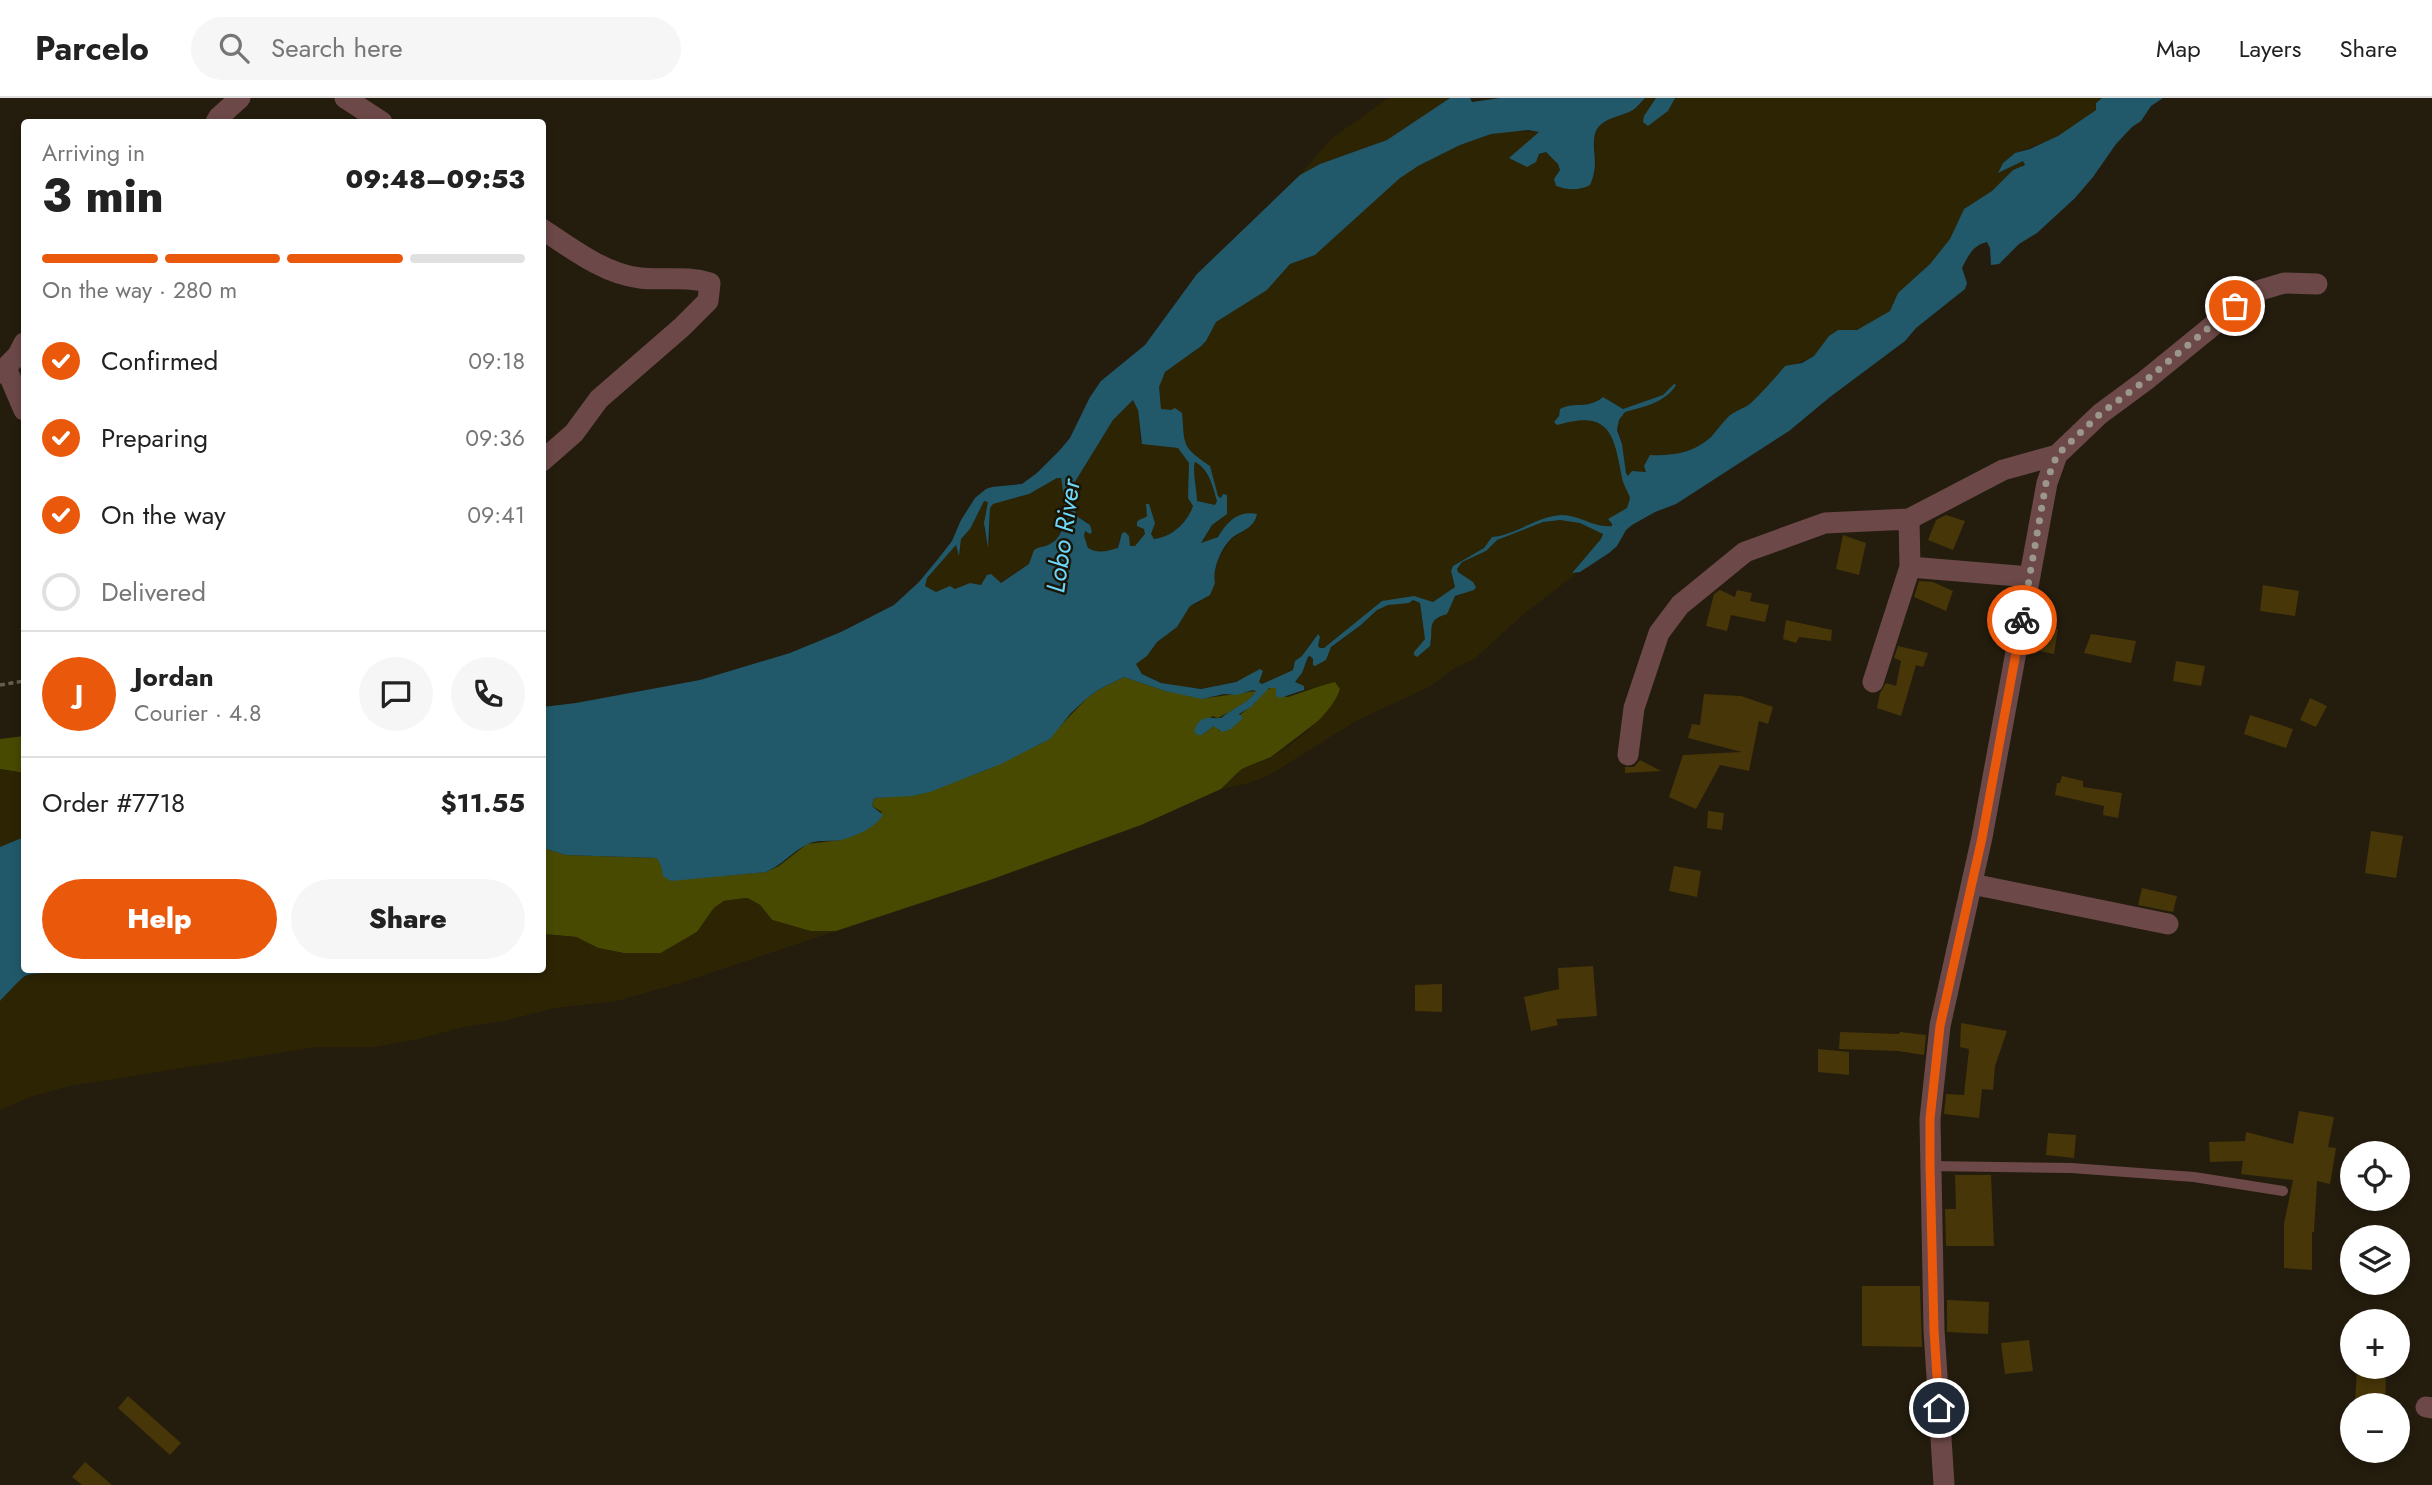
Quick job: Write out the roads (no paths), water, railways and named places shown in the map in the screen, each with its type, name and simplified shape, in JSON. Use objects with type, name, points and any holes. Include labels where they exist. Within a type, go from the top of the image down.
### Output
[{"type":"street","points":[[218,119],[240,98]]},
{"type":"street","points":[[345,98],[377,119]]},
{"type":"street","points":[[546,232],[584,257],[615,272],[639,278],[693,277],[710,283],[708,301],[599,399],[573,433],[546,457]]},
{"type":"street","points":[[1944,1485],[1934,1330],[1930,1119],[1940,1026],[1985,824],[2046,483],[2057,455],[2100,414],[2254,292],[2284,283],[2317,284]]},
{"type":"street","points":[[21,349],[3,371],[21,404]]},
{"type":"street","points":[[1628,755],[1634,708],[1659,632],[1679,605],[1745,552],[1825,523],[1909,519],[2003,470],[2057,455]]},
{"type":"street","points":[[1873,682],[1910,567],[1909,519]]},
{"type":"street","points":[[1910,567],[2030,577]]},
{"type":"street","points":[[1972,884],[2168,925]]},
{"type":"lane","points":[[1930,1166],[2071,1168],[2194,1177],[2283,1191]]},
{"type":"water","name":"Lobo River","points":[[1450,98],[1470,98],[1472,102],[1500,98],[1645,98],[1633,110],[1606,121],[1597,129],[1593,177],[1590,185],[1581,188],[1556,186],[1554,179],[1560,170],[1558,164],[1546,152],[1539,154],[1536,162],[1527,167],[1509,158],[1539,132],[1528,130],[1491,134],[1460,145],[1418,166],[1400,178],[1315,255],[1290,264],[1267,290],[1216,322],[1200,347],[1165,372],[1159,387],[1161,409],[1175,408],[1182,413],[1186,444],[1210,466],[1218,496],[1221,498],[1223,494],[1227,495],[1227,514],[1212,525],[1201,543],[1218,537],[1229,522],[1239,516],[1257,514],[1251,526],[1233,537],[1222,552],[1216,565],[1215,583],[1210,595],[1190,606],[1177,627],[1157,642],[1147,656],[1136,664],[1142,674],[1161,683],[1201,689],[1236,682],[1260,669],[1263,671],[1259,682],[1262,684],[1293,670],[1295,661],[1318,634],[1318,646],[1324,648],[1382,601],[1414,596],[1433,602],[1455,587],[1451,571],[1453,566],[1484,548],[1492,537],[1562,515],[1612,526],[1608,519],[1627,508],[1630,498],[1612,438],[1599,423],[1588,420],[1557,425],[1554,422],[1560,409],[1592,403],[1603,397],[1623,409],[1663,395],[1674,384],[1676,385],[1672,391],[1660,400],[1625,412],[1619,420],[1617,430],[1626,473],[1628,476],[1632,471],[1646,472],[1644,466],[1650,455],[1674,454],[1697,447],[1711,437],[1729,416],[1752,402],[1785,366],[1802,363],[1814,356],[1829,336],[1838,330],[1857,330],[1890,311],[1898,293],[1930,264],[1950,239],[1964,209],[1992,191],[2013,170],[2025,165],[2023,161],[1998,173],[2003,163],[2015,153],[2058,136],[2096,110],[2096,103],[2102,98],[2163,98],[2151,106],[2141,121],[2116,144],[2075,198],[2037,233],[2019,244],[1999,264],[1991,265],[1987,242],[1975,248],[1962,268],[1967,283],[1965,289],[1916,328],[1905,341],[1789,431],[1676,504],[1632,525],[1609,553],[1580,572],[1572,573],[1603,534],[1580,523],[1560,520],[1543,522],[1497,540],[1486,551],[1462,562],[1458,572],[1476,587],[1455,596],[1447,614],[1440,616],[1433,623],[1430,646],[1417,657],[1414,652],[1425,639],[1420,603],[1413,600],[1409,603],[1388,605],[1377,610],[1331,647],[1326,660],[1315,666],[1313,659],[1308,657],[1295,682],[1304,686],[1304,690],[1280,698],[1276,696],[1276,688],[1269,688],[1251,707],[1239,714],[1243,718],[1231,729],[1222,732],[1214,726],[1202,735],[1197,735],[1194,731],[1199,722],[1205,718],[1221,718],[1256,691],[1202,699],[1165,691],[1124,677],[1086,699],[1050,739],[1001,764],[930,792],[874,798],[872,806],[883,815],[870,828],[841,840],[808,844],[766,872],[671,881],[663,876],[657,858],[566,855],[546,849],[546,707],[700,680],[790,653],[841,632],[894,605],[919,582],[952,541],[975,498],[992,487],[1022,484],[1037,473],[1070,438],[1101,381],[1145,345],[1197,274],[1300,175],[1320,164],[1387,140]],"holes":[[[1133,400],[1138,410],[1142,444],[1178,448],[1189,463],[1188,498],[1193,506],[1178,528],[1154,539],[1151,534],[1155,523],[1149,504],[1146,504],[1147,516],[1137,523],[1137,526],[1144,529],[1145,534],[1135,546],[1130,546],[1129,536],[1125,532],[1122,533],[1118,548],[1095,551],[1088,548],[1084,536],[1085,531],[1090,534],[1092,532],[1090,525],[1078,517],[1072,505],[1073,485],[1113,420]],[[1195,462],[1207,474],[1212,484],[1217,501],[1215,505],[1197,501]],[[1061,478],[1064,494],[1064,523],[1057,539],[1034,550],[1029,564],[1001,583],[991,574],[987,575],[981,585],[970,583],[955,589],[950,586],[936,592],[925,586],[927,578],[956,545],[959,556],[961,539],[970,529],[984,501],[988,502],[984,523],[988,548],[990,508],[993,504],[1029,494]]]},
{"type":"water","points":[[1656,98],[1675,98],[1668,111],[1648,126],[1643,122],[1644,116]]},
{"type":"water","points":[[21,838],[21,973],[40,973],[25,976],[0,1001],[0,847]]}]
